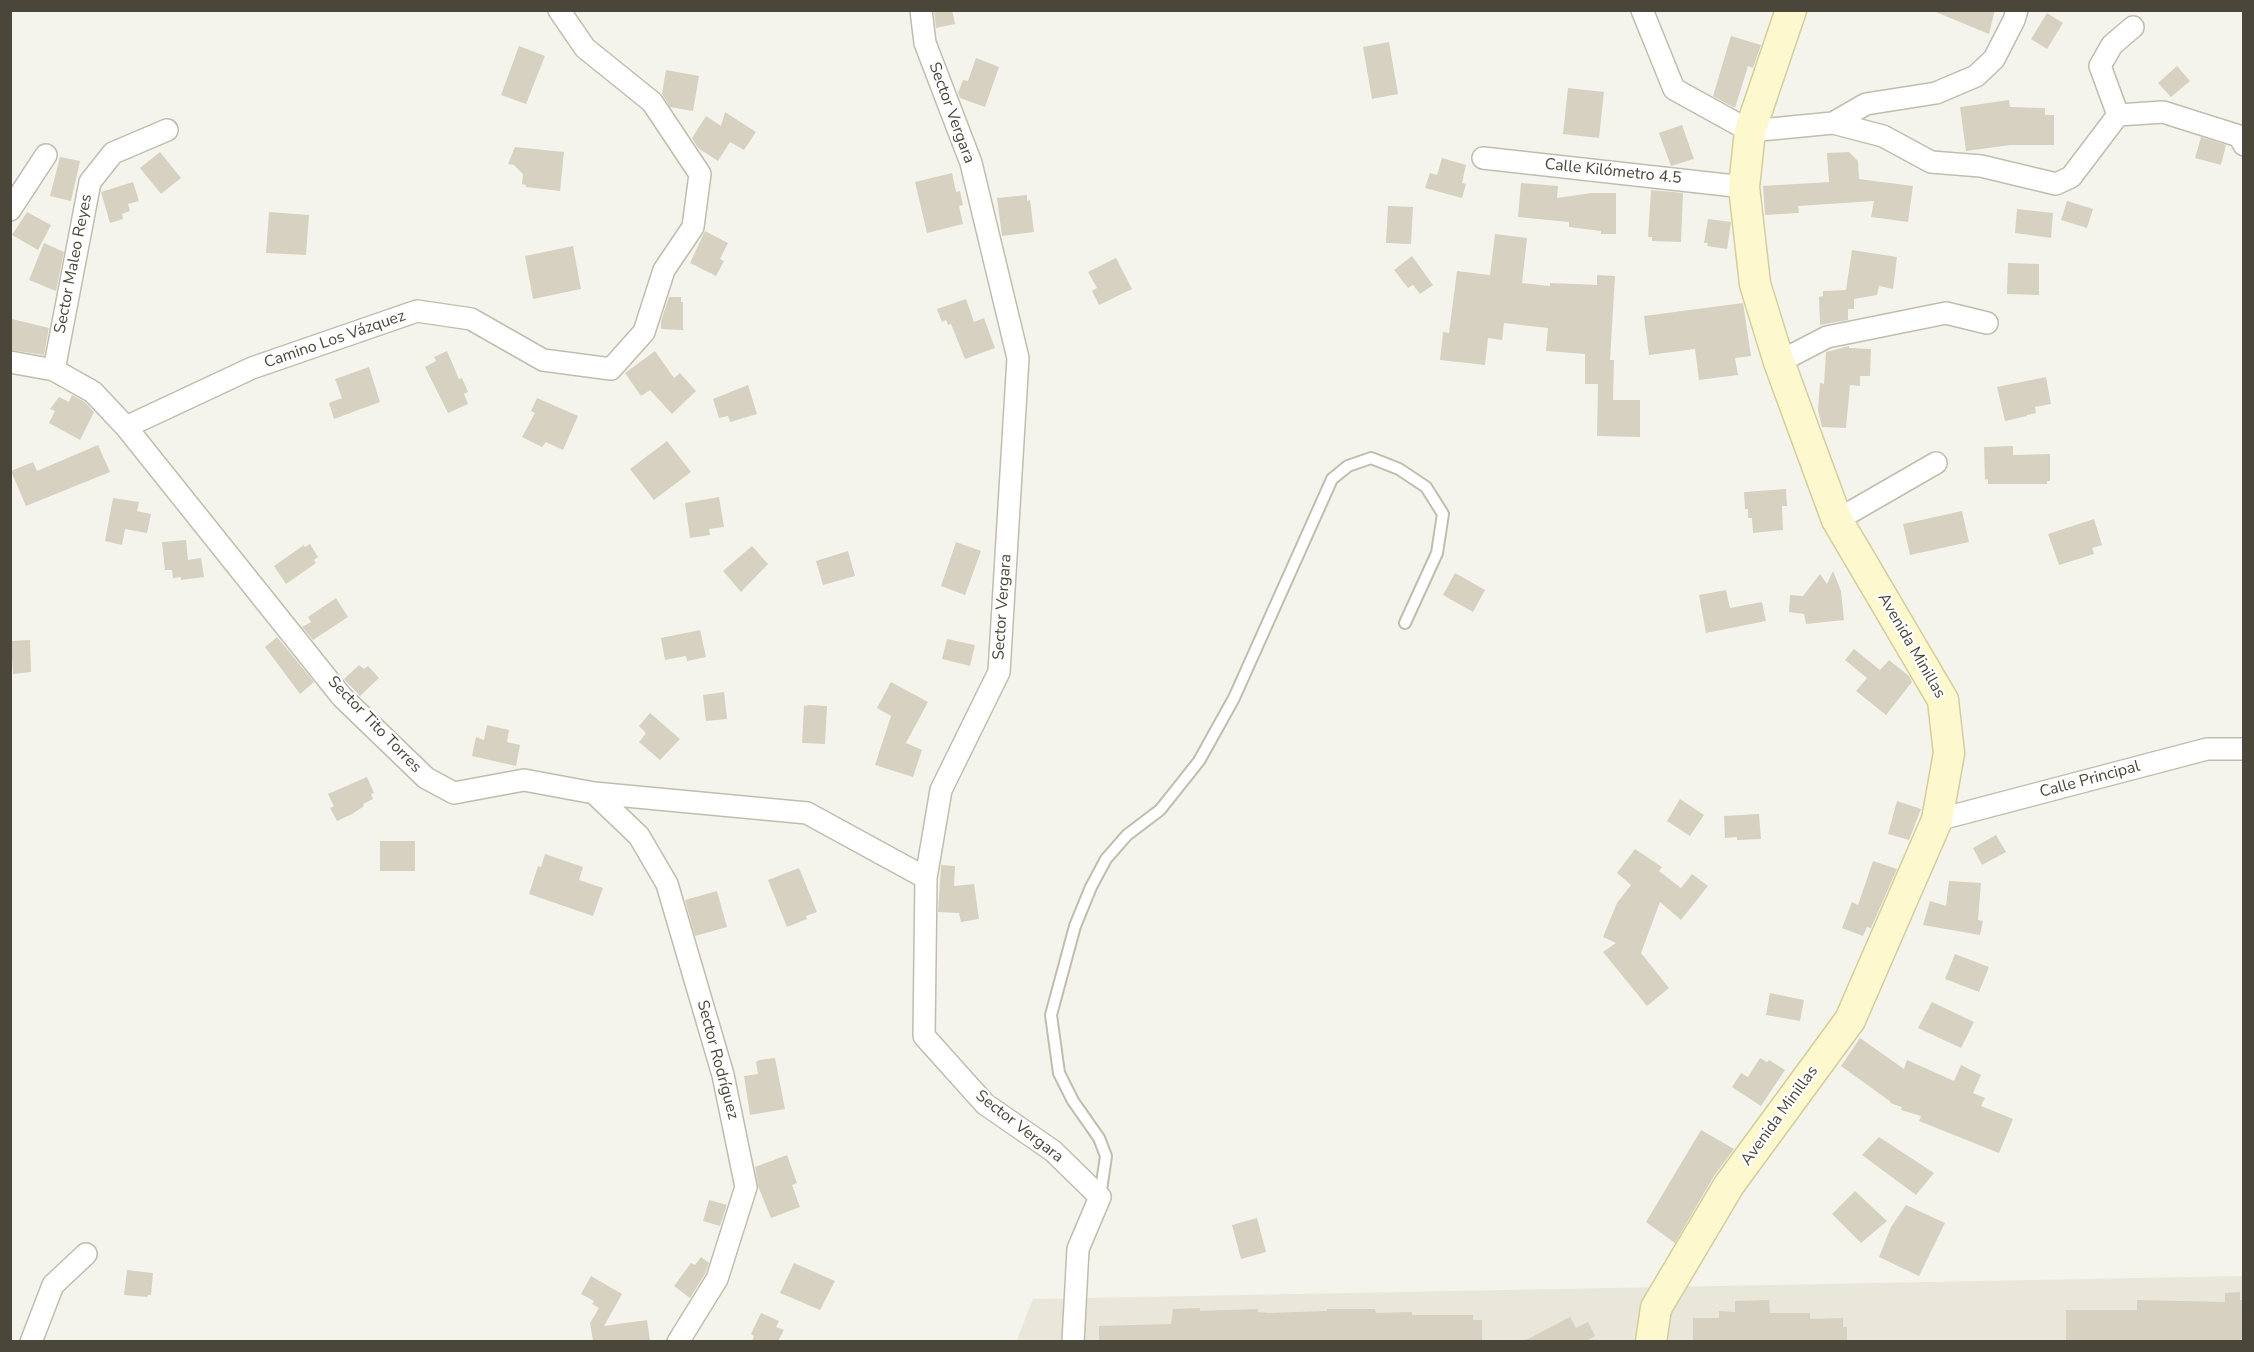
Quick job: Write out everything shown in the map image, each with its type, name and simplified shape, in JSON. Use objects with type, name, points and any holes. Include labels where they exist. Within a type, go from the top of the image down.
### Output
[{"type":"street","name":"Camino Los Vázquez","points":[[126,427],[252,368],[417,311],[471,319],[543,360],[611,369],[644,332],[664,270],[693,227],[700,174],[652,102],[585,48],[559,10]]},
{"type":"street","name":"Sector Vergara","points":[[921,10],[925,43],[971,163],[1018,358],[999,672],[941,790],[926,878],[924,1036],[985,1104],[1053,1151],[1100,1197]]},
{"type":"street","points":[[1642,10],[1674,89],[1750,131],[1833,123],[1883,136],[1931,162],[1981,166],[2056,184],[2071,177],[2118,115],[2163,112],[2239,136],[2244,145]]},
{"type":"street","name":"Avenida Minillas","points":[[1651,1341],[1656,1308],[1729,1185],[1850,1020],[1937,820],[1949,753],[1944,700],[1837,520],[1779,362],[1755,284],[1744,187],[1750,131],[1791,10]]},
{"type":"street","points":[[1833,123],[1866,104],[1936,93],[1976,76],[1994,58],[2017,10]]},
{"type":"street","points":[[2118,115],[2100,66],[2112,45],[2133,27]]},
{"type":"street","name":"Sector Maleo Reyes","points":[[54,370],[90,182],[113,153],[168,130]]},
{"type":"street","points":[[10,210],[46,155]]},
{"type":"street","name":"Calle Kilómetro 4.5","points":[[1483,158],[1744,187]]},
{"type":"street","points":[[1779,362],[1827,337],[1946,313],[1987,323]]},
{"type":"street","name":"Sector Tito Torres","points":[[10,362],[54,370],[93,392],[126,427],[342,697],[426,778],[454,793],[524,780],[594,793],[807,813],[926,878]]},
{"type":"street","points":[[1837,520],[1936,463]]},
{"type":"street","name":"Calle Principal","points":[[1937,820],[2207,749],[2244,749]]},
{"type":"street","name":"Sector Rodríguez","points":[[594,793],[639,836],[666,884],[723,1075],[746,1187],[717,1279],[678,1341]]},
{"type":"street","points":[[1073,1341],[1078,1249],[1100,1197]]},
{"type":"street","points":[[31,1341],[53,1285],[86,1254]]},
{"type":"lane","points":[[1100,1197],[1106,1156],[1098,1138],[1073,1101],[1059,1072],[1051,1016],[1075,926],[1091,887],[1106,859],[1127,835],[1160,810],[1199,761],[1234,698],[1332,479],[1348,466],[1371,458],[1399,469],[1426,487],[1443,514],[1437,553],[1406,623]]},
{"type":"shaded area","points":[[2243,1276],[2243,1341],[1016,1342],[1033,1299]]},
{"type":"building","points":[[934,10],[952,10],[955,24],[936,28]]},
{"type":"building","points":[[1931,10],[1995,10],[1989,34]]},
{"type":"building","points":[[2047,13],[2063,23],[2047,49],[2031,39]]},
{"type":"building","points":[[1731,36],[1761,45],[1753,68],[1748,66],[1735,108],[1713,96]]},
{"type":"building","points":[[1389,42],[1398,94],[1372,99],[1363,47]]},
{"type":"building","points":[[519,46],[545,56],[526,104],[501,95]]},
{"type":"building","points":[[976,58],[999,67],[985,107],[960,98],[958,93],[963,80],[968,81]]},
{"type":"building","points":[[2177,66],[2190,81],[2171,97],[2158,83]]},
{"type":"building","points":[[666,70],[699,76],[693,111],[670,107],[662,94]]},
{"type":"building","points":[[1568,88],[1604,92],[1599,138],[1563,134]]},
{"type":"building","points":[[2009,100],[2010,107],[2045,108],[2045,115],[2054,115],[2054,145],[2011,145],[1966,151],[1960,107]]},
{"type":"building","points":[[725,112],[756,132],[744,150],[730,142],[718,161],[698,148],[692,138],[706,116],[721,126]]},
{"type":"building","points":[[1682,125],[1694,159],[1671,166],[1659,133]]},
{"type":"building","points":[[2201,137],[2226,145],[2221,165],[2195,158]]},
{"type":"building","points":[[515,147],[564,152],[560,191],[526,187],[522,184],[523,174],[514,165],[508,164]]},
{"type":"building","points":[[160,152],[181,178],[161,194],[140,168]]},
{"type":"building","points":[[1849,152],[1858,161],[1859,179],[1913,186],[1908,222],[1871,217],[1874,201],[1798,206],[1799,213],[1765,215],[1763,186],[1829,182],[1827,153]]},
{"type":"building","points":[[60,157],[80,161],[71,201],[50,196]]},
{"type":"building","points":[[1442,158],[1466,165],[1462,183],[1466,184],[1462,198],[1425,188],[1430,173],[1437,175]]},
{"type":"building","points":[[952,173],[956,192],[960,191],[963,205],[959,206],[963,224],[927,233],[915,182]]},
{"type":"building","points":[[133,182],[139,201],[128,204],[130,211],[122,214],[123,219],[110,223],[101,192]]},
{"type":"building","points":[[1521,183],[1558,186],[1557,198],[1592,193],[1616,193],[1616,234],[1601,234],[1601,231],[1569,227],[1569,222],[1518,217]]},
{"type":"building","points":[[1651,190],[1683,193],[1681,242],[1652,241],[1652,237],[1648,237]]},
{"type":"building","points":[[1027,195],[1027,201],[1030,200],[1034,232],[1002,236],[997,198]]},
{"type":"building","points":[[2067,201],[2093,209],[2087,228],[2061,220]]},
{"type":"building","points":[[1388,206],[1413,207],[1411,244],[1386,243]]},
{"type":"building","points":[[2017,209],[2053,213],[2051,238],[2015,233]]},
{"type":"building","points":[[27,212],[51,225],[38,250],[12,235]]},
{"type":"building","points":[[269,212],[309,215],[306,255],[266,253]]},
{"type":"building","points":[[1708,219],[1731,222],[1727,249],[1707,246],[1708,243],[1704,243]]},
{"type":"building","points":[[705,231],[728,243],[720,259],[724,261],[716,276],[690,263]]},
{"type":"building","points":[[1495,234],[1527,238],[1522,283],[1550,286],[1550,283],[1597,285],[1597,275],[1615,276],[1610,360],[1614,360],[1613,400],[1640,400],[1640,437],[1597,436],[1598,384],[1585,384],[1585,354],[1546,351],[1548,328],[1504,323],[1502,340],[1488,338],[1485,365],[1440,360],[1443,332],[1449,333],[1457,271],[1490,275]]},
{"type":"building","points":[[44,243],[64,252],[56,291],[29,280]]},
{"type":"building","points":[[573,246],[581,289],[533,299],[525,256]]},
{"type":"building","points":[[1852,250],[1897,257],[1893,289],[1879,286],[1877,295],[1854,299],[1854,309],[1848,309],[1848,320],[1820,325],[1819,297],[1823,296],[1823,291],[1846,290]]},
{"type":"building","points":[[1412,256],[1433,285],[1420,294],[1413,285],[1408,288],[1394,270]]},
{"type":"building","points":[[1116,258],[1132,289],[1099,305],[1092,291],[1097,288],[1088,272]]},
{"type":"building","points":[[2008,263],[2039,264],[2039,295],[2007,294]]},
{"type":"building","points":[[669,297],[681,297],[683,330],[661,329],[661,321]]},
{"type":"building","points":[[966,299],[974,322],[984,318],[995,348],[965,359],[951,324],[948,325],[946,320],[942,322],[937,309]]},
{"type":"building","points":[[1743,303],[1751,356],[1735,358],[1738,375],[1699,380],[1695,349],[1649,355],[1644,316]]},
{"type":"building","points":[[12,319],[49,328],[44,355],[10,350]]},
{"type":"building","points":[[1849,346],[1849,348],[1871,349],[1870,376],[1860,376],[1860,386],[1850,385],[1846,428],[1822,427],[1818,410],[1820,383],[1824,384],[1826,352]]},
{"type":"building","points":[[447,351],[459,379],[462,378],[468,392],[464,394],[468,404],[448,413],[425,367],[436,361],[434,357]]},
{"type":"building","points":[[655,351],[674,378],[680,373],[696,391],[672,414],[650,390],[641,396],[625,373]]},
{"type":"building","points":[[369,367],[380,402],[334,419],[329,403],[342,398],[335,379]]},
{"type":"building","points":[[2046,377],[2051,404],[2035,407],[2036,413],[2005,421],[1997,387]]},
{"type":"building","points":[[748,385],[757,414],[730,422],[728,416],[719,418],[713,399]]},
{"type":"building","points":[[72,395],[85,402],[94,412],[80,440],[49,423],[55,411],[50,409],[59,397],[69,402]]},
{"type":"building","points":[[537,398],[578,416],[563,450],[546,442],[542,447],[522,437],[535,413],[531,411]]},
{"type":"building","points":[[667,441],[691,472],[654,500],[630,469]]},
{"type":"building","points":[[98,445],[110,472],[26,506],[11,471],[33,462],[37,471]]},
{"type":"building","points":[[2013,446],[2013,455],[2050,454],[2050,481],[2047,481],[2047,484],[1988,484],[1988,479],[1985,480],[1984,447]]},
{"type":"building","points":[[1786,489],[1787,506],[1782,506],[1783,530],[1753,533],[1752,518],[1748,518],[1748,509],[1745,509],[1744,492]]},
{"type":"building","points":[[719,497],[724,527],[709,529],[710,535],[690,538],[685,503]]},
{"type":"building","points":[[113,498],[139,502],[137,511],[151,514],[147,533],[125,529],[122,545],[105,541]]},
{"type":"building","points":[[1962,511],[1969,542],[1910,555],[1903,524]]},
{"type":"building","points":[[2094,519],[2102,545],[2092,548],[2094,554],[2059,565],[2048,534]]},
{"type":"building","points":[[186,540],[188,560],[201,558],[204,577],[181,580],[181,577],[173,578],[172,570],[165,570],[162,542]]},
{"type":"building","points":[[956,542],[981,551],[965,595],[941,586]]},
{"type":"building","points":[[310,544],[318,557],[314,560],[316,563],[286,584],[274,566],[304,545],[305,547]]},
{"type":"building","points":[[752,546],[768,564],[741,592],[723,571]]},
{"type":"building","points":[[848,551],[855,576],[823,585],[816,561]]},
{"type":"building","points":[[1833,571],[1841,591],[1844,620],[1806,624],[1804,614],[1789,612],[1790,595],[1803,596],[1820,574],[1827,584]]},
{"type":"building","points":[[1455,573],[1485,590],[1473,612],[1443,595]]},
{"type":"building","points":[[1726,590],[1730,608],[1762,602],[1766,621],[1706,633],[1699,595]]},
{"type":"building","points":[[336,598],[348,617],[313,640],[302,627],[311,622],[308,617]]},
{"type":"building","points":[[700,630],[706,657],[687,661],[686,656],[665,660],[661,638]]},
{"type":"building","points":[[277,637],[314,682],[300,694],[265,647]]},
{"type":"building","points":[[947,639],[975,645],[970,666],[942,659]]},
{"type":"building","points":[[30,640],[31,672],[13,674],[11,641]]},
{"type":"building","points":[[1854,649],[1880,670],[1889,660],[1909,676],[1912,682],[1886,715],[1856,691],[1867,678],[1845,660]]},
{"type":"building","points":[[359,665],[364,669],[368,666],[379,678],[360,696],[344,679]]},
{"type":"building","points":[[891,682],[928,702],[906,743],[922,750],[913,777],[875,765],[891,716],[877,708]]},
{"type":"building","points":[[724,692],[727,719],[706,721],[703,695]]},
{"type":"building","points":[[804,706],[827,706],[825,744],[802,743]]},
{"type":"building","points":[[650,713],[680,739],[660,760],[639,742],[646,733],[639,726]]},
{"type":"building","points":[[487,725],[509,730],[507,742],[520,745],[516,766],[472,756],[476,737],[484,740]]},
{"type":"building","points":[[367,777],[374,793],[371,794],[373,799],[352,814],[337,821],[330,808],[334,806],[328,794]]},
{"type":"building","points":[[1680,799],[1704,815],[1690,836],[1667,821]]},
{"type":"building","points":[[1897,801],[1921,809],[1909,840],[1888,834]]},
{"type":"building","points":[[1759,814],[1761,839],[1725,838],[1724,816]]},
{"type":"building","points":[[1996,835],[2006,852],[1982,865],[1973,848]]},
{"type":"building","points":[[380,841],[415,841],[415,871],[380,871]]},
{"type":"building","points":[[1635,849],[1662,867],[1659,871],[1681,888],[1692,874],[1708,886],[1681,920],[1660,902],[1641,953],[1669,988],[1647,1006],[1603,952],[1616,943],[1603,937],[1617,903],[1631,885],[1617,873]]},
{"type":"building","points":[[545,854],[583,867],[579,880],[603,888],[593,916],[529,894],[538,866],[541,867]]},
{"type":"building","points":[[1873,861],[1897,869],[1871,928],[1867,927],[1863,936],[1842,928],[1852,902],[1858,905]]},
{"type":"building","points":[[941,865],[955,866],[954,886],[974,884],[979,919],[961,922],[959,913],[938,912]]},
{"type":"building","points":[[799,868],[817,912],[787,927],[768,880]]},
{"type":"building","points":[[1949,881],[1981,883],[1978,920],[1983,921],[1980,935],[1923,925],[1930,901],[1946,906]]},
{"type":"building","points":[[717,891],[727,927],[695,936],[685,900]]},
{"type":"building","points":[[1955,954],[1989,967],[1979,992],[1945,979]]},
{"type":"building","points":[[1770,993],[1804,1000],[1800,1021],[1766,1015]]},
{"type":"building","points":[[1932,1002],[1974,1022],[1961,1048],[1918,1028]]},
{"type":"building","points":[[1860,1038],[1904,1069],[1907,1060],[1954,1081],[1961,1065],[1981,1075],[1973,1093],[1985,1098],[1981,1106],[2013,1119],[1999,1153],[1919,1121],[1921,1116],[1901,1110],[1902,1107],[1890,1103],[1841,1066]]},
{"type":"building","points":[[775,1058],[785,1109],[750,1115],[744,1076],[758,1074],[756,1062],[759,1060]]},
{"type":"building","points":[[1760,1058],[1767,1062],[1769,1060],[1785,1070],[1761,1106],[1732,1087],[1741,1073],[1748,1077]]},
{"type":"building","points":[[1701,1130],[1734,1149],[1714,1176],[1675,1243],[1646,1222]]},
{"type":"building","points":[[1879,1137],[1934,1173],[1916,1195],[1862,1155]]},
{"type":"building","points":[[787,1155],[797,1183],[792,1185],[800,1207],[771,1218],[758,1186],[755,1167]]},
{"type":"building","points":[[1855,1191],[1887,1221],[1861,1243],[1832,1214]]},
{"type":"building","points":[[709,1200],[727,1205],[720,1226],[703,1221]]},
{"type":"building","points":[[1906,1205],[1945,1223],[1919,1276],[1879,1257],[1891,1227]]},
{"type":"building","points":[[1257,1218],[1266,1252],[1241,1259],[1232,1225]]},
{"type":"building","points":[[701,1257],[709,1263],[690,1298],[674,1286],[691,1263],[695,1265]]},
{"type":"building","points":[[794,1263],[835,1281],[820,1310],[780,1293]]},
{"type":"building","points":[[127,1270],[153,1273],[151,1295],[147,1297],[124,1295]]},
{"type":"building","points":[[591,1276],[622,1294],[604,1326],[647,1320],[650,1341],[593,1341],[590,1323],[599,1308],[592,1304],[594,1301],[581,1294]]},
{"type":"building","points":[[2240,1292],[2240,1300],[2244,1300],[2244,1341],[2066,1341],[2066,1310],[2137,1310],[2137,1300],[2225,1302],[2225,1293]]},
{"type":"building","points":[[1769,1300],[1770,1313],[1810,1313],[1810,1319],[1843,1318],[1843,1327],[1847,1327],[1847,1341],[1693,1341],[1693,1318],[1719,1318],[1719,1311],[1735,1312],[1735,1301]]},
{"type":"building","points":[[1200,1308],[1200,1311],[1258,1309],[1258,1312],[1268,1313],[1375,1309],[1376,1313],[1473,1315],[1473,1320],[1482,1320],[1482,1341],[1099,1341],[1099,1326],[1171,1324],[1173,1309]]},
{"type":"building","points":[[761,1313],[779,1321],[776,1327],[784,1330],[778,1341],[752,1341],[754,1336],[751,1334]]},
{"type":"building","points":[[1570,1317],[1576,1328],[1588,1322],[1595,1336],[1586,1341],[1524,1341]]}]
